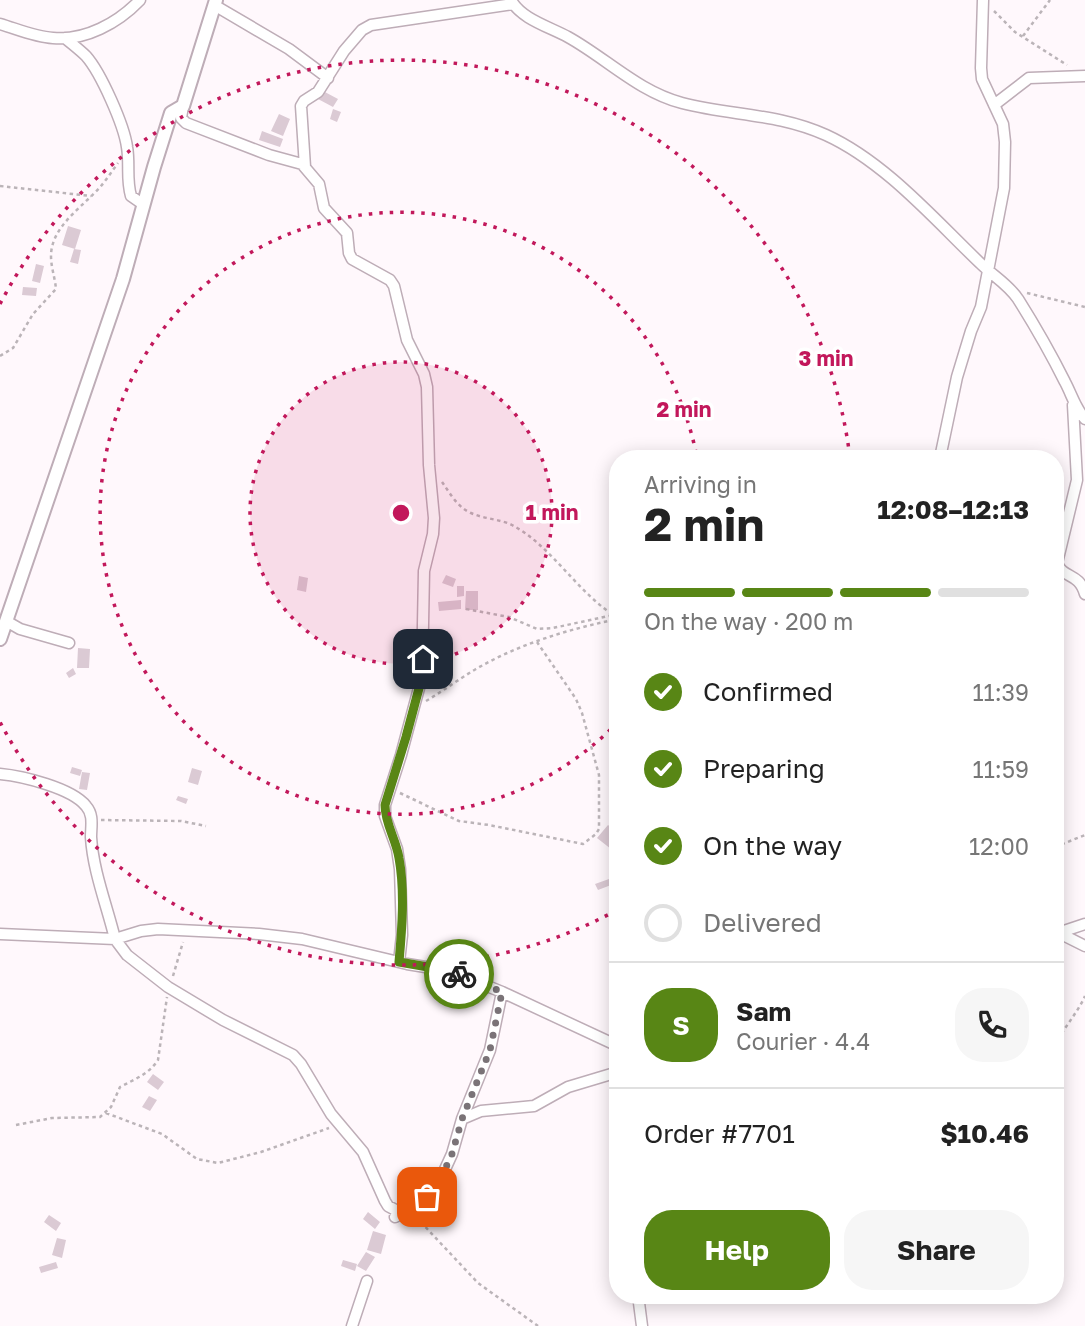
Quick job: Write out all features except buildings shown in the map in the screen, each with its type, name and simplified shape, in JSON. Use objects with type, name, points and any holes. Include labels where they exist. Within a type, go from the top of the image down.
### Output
[{"type":"street","points":[[0,24],[40,36],[65,38],[99,30],[114,22],[140,0]]},
{"type":"street","points":[[942,450],[957,377],[981,307],[1005,174],[1003,124],[982,79],[984,1]]},
{"type":"street","points":[[305,167],[301,106],[318,92],[362,30],[374,23],[447,15],[512,2],[526,15],[583,45],[644,87],[662,96],[682,103],[751,113],[796,124],[844,145],[886,174],[988,271],[1011,289],[1085,419]]},
{"type":"street","points":[[328,78],[289,49],[215,3],[181,118],[193,127],[305,167],[322,188],[324,208],[347,233],[349,256],[356,263],[386,275],[394,286],[407,340],[424,374],[427,387],[434,526],[424,572],[422,677],[385,810],[399,858],[402,935],[399,962]]},
{"type":"street","points":[[65,38],[86,56],[96,69],[124,129],[128,149],[127,181],[131,196],[144,205]]},
{"type":"street","points":[[994,105],[1029,78],[1085,76]]},
{"type":"street","points":[[0,639],[123,279],[171,113],[183,106]]},
{"type":"street","points":[[1064,534],[1077,480],[1073,401]]},
{"type":"street","points":[[1064,572],[1082,583],[1085,594]]},
{"type":"street","points":[[1064,577],[1076,578]]},
{"type":"street","points":[[6,621],[20,629],[69,643]]},
{"type":"street","points":[[0,774],[14,775],[69,793],[88,808],[92,819],[91,839],[96,866],[115,939],[127,955],[169,987],[223,1020],[293,1055],[339,1125],[363,1152],[387,1206],[403,1214],[436,1189],[452,1154],[462,1119],[490,1050],[502,992]]},
{"type":"street","points":[[1064,930],[1085,923]]},
{"type":"street","points":[[0,934],[115,939],[152,929],[259,934],[302,939],[450,971],[609,1041]]},
{"type":"street","points":[[1064,936],[1085,946]]},
{"type":"street","points":[[462,1119],[473,1113],[534,1105],[568,1087],[609,1075]]},
{"type":"street","points":[[352,1326],[367,1280]]},
{"type":"street","points":[[639,1304],[642,1326]]},
{"type":"path","points":[[1023,36],[1050,0]]},
{"type":"path","points":[[984,1],[1008,26],[1057,60],[1073,67]]},
{"type":"path","points":[[0,356],[13,348],[33,314],[56,289],[51,255],[53,244],[67,221],[101,186],[128,149]]},
{"type":"path","points":[[0,186],[91,196]]},
{"type":"path","points":[[1011,289],[1085,307]]},
{"type":"path","points":[[429,465],[462,508],[470,513],[511,524],[521,531],[609,612]]},
{"type":"path","points":[[466,608],[509,617],[537,629],[609,616]]},
{"type":"path","points":[[412,709],[477,669],[537,642],[609,622]]},
{"type":"path","points":[[390,790],[403,793],[459,821],[583,844],[596,834],[599,775],[582,713],[576,699],[537,642]]},
{"type":"path","points":[[92,819],[121,822],[181,821],[206,826]]},
{"type":"path","points":[[1064,843],[1085,835]]},
{"type":"path","points":[[16,1125],[52,1118],[93,1118],[106,1113],[116,1100],[120,1087],[143,1075],[158,1060],[169,987],[183,944],[183,932]]},
{"type":"path","points":[[1064,1029],[1079,1011],[1085,996]]},
{"type":"path","points":[[106,1113],[162,1134],[197,1159],[218,1163],[261,1152],[339,1125]]},
{"type":"path","points":[[403,1214],[478,1283],[538,1326]]},
{"type":"way so far","points":[[427,1197],[436,1189],[452,1154],[462,1119],[490,1050],[502,992],[459,974]]},
{"type":"route","points":[[423,659],[422,677],[385,805],[385,816],[397,849],[400,869],[402,935],[399,962],[459,974]]}]
